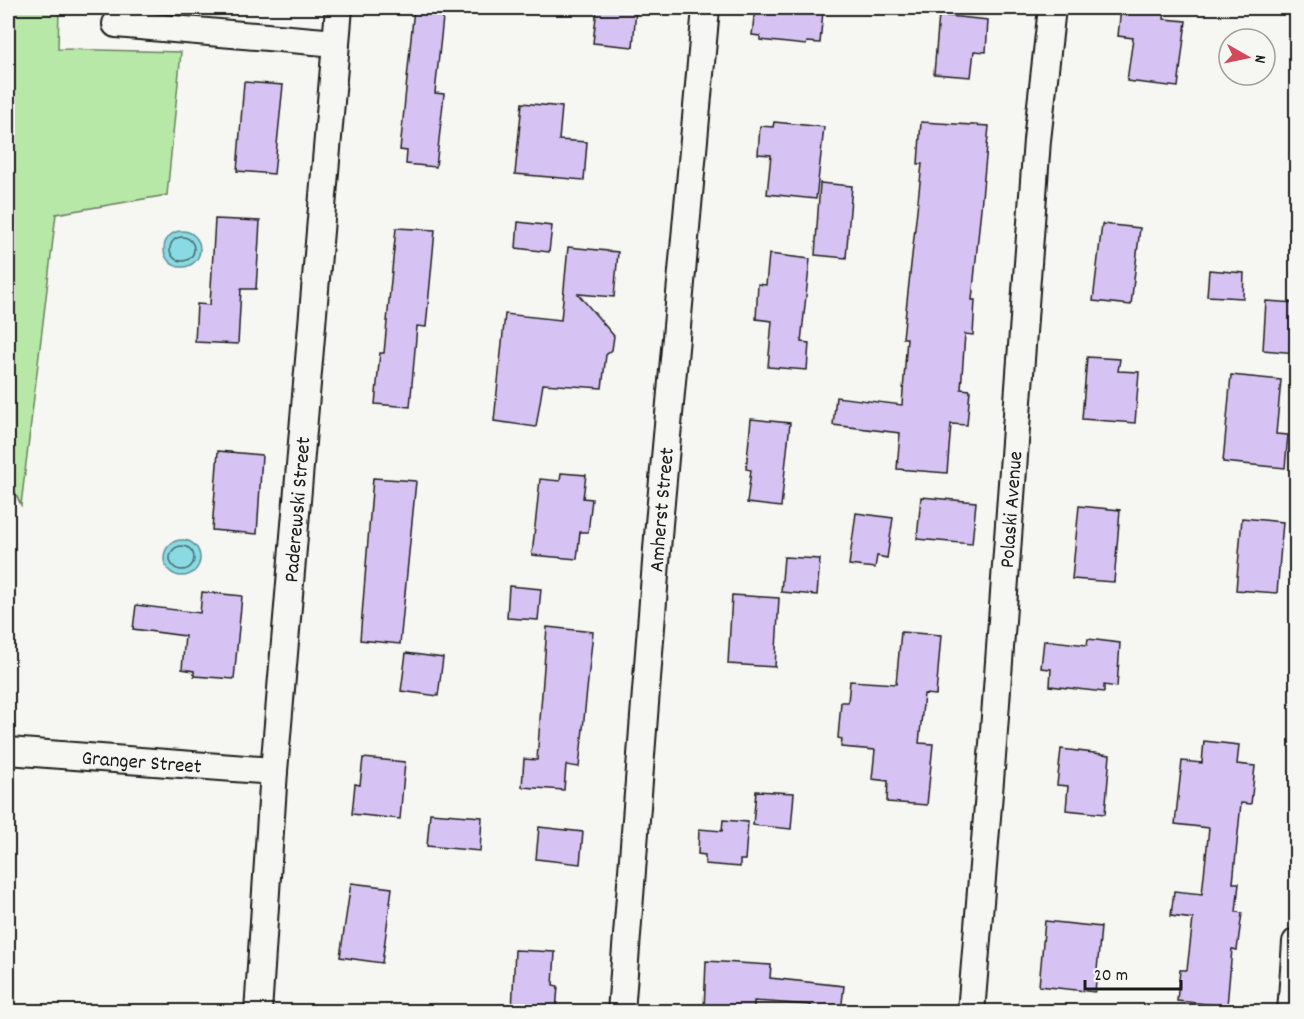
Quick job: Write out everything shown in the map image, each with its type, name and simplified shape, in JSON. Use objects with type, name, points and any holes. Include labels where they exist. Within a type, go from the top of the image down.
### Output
[{"type":"street","name":"Paderewski Street","points":[[258,1011],[274,771],[339,8]]},
{"type":"street","name":"Amherst Street","points":[[621,1011],[660,524],[706,8]]},
{"type":"street","name":"Polaski Avenue","points":[[971,1011],[1037,140],[1052,8]]},
{"type":"street","points":[[116,24],[336,43]]},
{"type":"street","name":"Granger Street","points":[[8,751],[274,771]]},
{"type":"street","points":[[1291,1011],[1296,942]]},
{"type":"green space","points":[[8,8],[59,8],[58,49],[181,52],[167,195],[56,214],[21,505],[8,478]]},
{"type":"water","points":[[182,231],[195,236],[200,249],[195,262],[182,267],[169,262],[164,249],[169,236]]},
{"type":"water","points":[[182,540],[195,545],[200,558],[195,571],[182,576],[169,571],[164,558],[169,545]]},
{"type":"building","points":[[414,8],[444,8],[435,93],[444,94],[436,167],[406,164],[407,151],[400,150]]},
{"type":"building","points":[[597,8],[636,8],[633,47],[593,43]]},
{"type":"building","points":[[755,8],[823,11],[820,43],[807,42],[806,45],[760,40],[760,36],[752,35]]},
{"type":"building","points":[[1121,8],[1165,8],[1164,19],[1186,21],[1178,87],[1127,81],[1133,38],[1118,36]]},
{"type":"building","points":[[939,15],[988,20],[986,52],[974,51],[971,77],[934,74]]},
{"type":"building","points":[[244,82],[283,85],[274,174],[237,171]]},
{"type":"building","points":[[522,103],[562,107],[559,140],[587,142],[584,180],[515,174]]},
{"type":"building","points":[[774,122],[824,127],[816,199],[767,194],[771,155],[758,154],[760,126],[773,127]]},
{"type":"building","points":[[921,122],[989,126],[972,300],[975,300],[973,335],[965,334],[961,389],[970,390],[967,425],[951,424],[947,473],[897,469],[900,433],[833,425],[836,397],[902,405],[907,338],[903,338],[922,164],[918,164]]},
{"type":"building","points":[[820,183],[852,186],[846,258],[815,255]]},
{"type":"building","points":[[215,219],[260,221],[256,289],[241,289],[238,344],[195,342],[197,304],[210,305]]},
{"type":"building","points":[[518,222],[552,226],[549,252],[516,248]]},
{"type":"building","points":[[1102,224],[1140,228],[1131,305],[1093,301]]},
{"type":"building","points":[[396,228],[435,230],[426,327],[417,326],[410,407],[375,404],[380,353],[384,353]]},
{"type":"building","points":[[568,247],[618,252],[614,297],[578,294],[614,336],[612,350],[606,355],[602,388],[543,384],[536,427],[494,421],[505,314],[561,320]]},
{"type":"building","points":[[769,254],[810,259],[801,342],[809,343],[807,370],[768,367],[772,321],[756,319],[758,284],[766,285]]},
{"type":"building","points":[[1209,270],[1244,273],[1243,298],[1207,296]]},
{"type":"building","points":[[1266,301],[1296,303],[1296,353],[1263,350]]},
{"type":"building","points":[[1087,357],[1120,359],[1118,371],[1139,372],[1135,423],[1082,419]]},
{"type":"building","points":[[1231,375],[1281,380],[1276,434],[1288,435],[1285,468],[1223,462]]},
{"type":"building","points":[[751,419],[790,423],[781,507],[747,503],[751,470],[746,469]]},
{"type":"building","points":[[218,451],[262,455],[257,534],[212,530]]},
{"type":"building","points":[[561,473],[586,475],[583,498],[592,499],[588,532],[580,532],[577,559],[532,555],[540,479],[560,481]]},
{"type":"building","points":[[373,478],[416,481],[400,644],[360,640]]},
{"type":"building","points":[[921,497],[976,502],[972,544],[917,539]]},
{"type":"building","points":[[1079,506],[1120,510],[1114,582],[1072,579]]},
{"type":"building","points":[[856,513],[893,518],[887,558],[877,556],[875,568],[849,565]]},
{"type":"building","points":[[1242,518],[1283,522],[1277,593],[1236,590]]},
{"type":"building","points":[[784,557],[820,559],[817,595],[781,592]]},
{"type":"building","points":[[509,586],[541,589],[538,620],[507,618]]},
{"type":"building","points":[[202,592],[242,596],[234,679],[194,676],[194,671],[182,669],[185,636],[133,629],[136,605],[200,613]]},
{"type":"building","points":[[732,595],[779,598],[775,667],[728,664]]},
{"type":"building","points":[[547,627],[593,632],[579,767],[566,765],[564,790],[522,787],[524,759],[537,760]]},
{"type":"building","points":[[901,632],[941,635],[936,695],[924,694],[919,743],[933,744],[927,805],[887,802],[888,781],[872,779],[875,750],[841,747],[842,739],[838,738],[841,702],[848,702],[850,681],[896,684]]},
{"type":"building","points":[[1088,639],[1120,643],[1117,687],[1104,685],[1104,692],[1050,686],[1051,669],[1041,668],[1044,640],[1087,645]]},
{"type":"building","points":[[406,653],[443,658],[438,696],[401,691]]},
{"type":"building","points":[[1204,741],[1239,745],[1237,764],[1255,766],[1251,804],[1241,803],[1233,883],[1239,883],[1236,912],[1242,913],[1237,950],[1232,949],[1227,1006],[1177,1001],[1180,970],[1187,970],[1193,919],[1171,916],[1174,891],[1202,894],[1209,828],[1175,824],[1182,761],[1202,763]]},
{"type":"building","points":[[1061,749],[1110,755],[1105,814],[1066,810],[1068,786],[1057,785]]},
{"type":"building","points":[[363,758],[405,762],[400,819],[352,814],[355,784],[360,785]]},
{"type":"building","points":[[756,791],[794,793],[791,829],[753,825]]},
{"type":"building","points":[[430,813],[482,817],[480,851],[427,846]]},
{"type":"building","points":[[723,820],[748,822],[745,860],[740,860],[740,867],[705,864],[705,855],[698,854],[699,829],[722,831]]},
{"type":"building","points":[[539,827],[583,832],[580,864],[536,859]]},
{"type":"building","points":[[351,883],[392,888],[382,963],[340,957]]},
{"type":"building","points":[[1045,921],[1101,927],[1095,992],[1039,986]]},
{"type":"building","points":[[515,950],[555,952],[553,985],[558,986],[556,1011],[512,1011]]},
{"type":"building","points":[[706,961],[771,965],[770,978],[844,986],[841,1011],[811,1011],[811,1005],[754,1001],[754,1011],[704,1011]]}]
